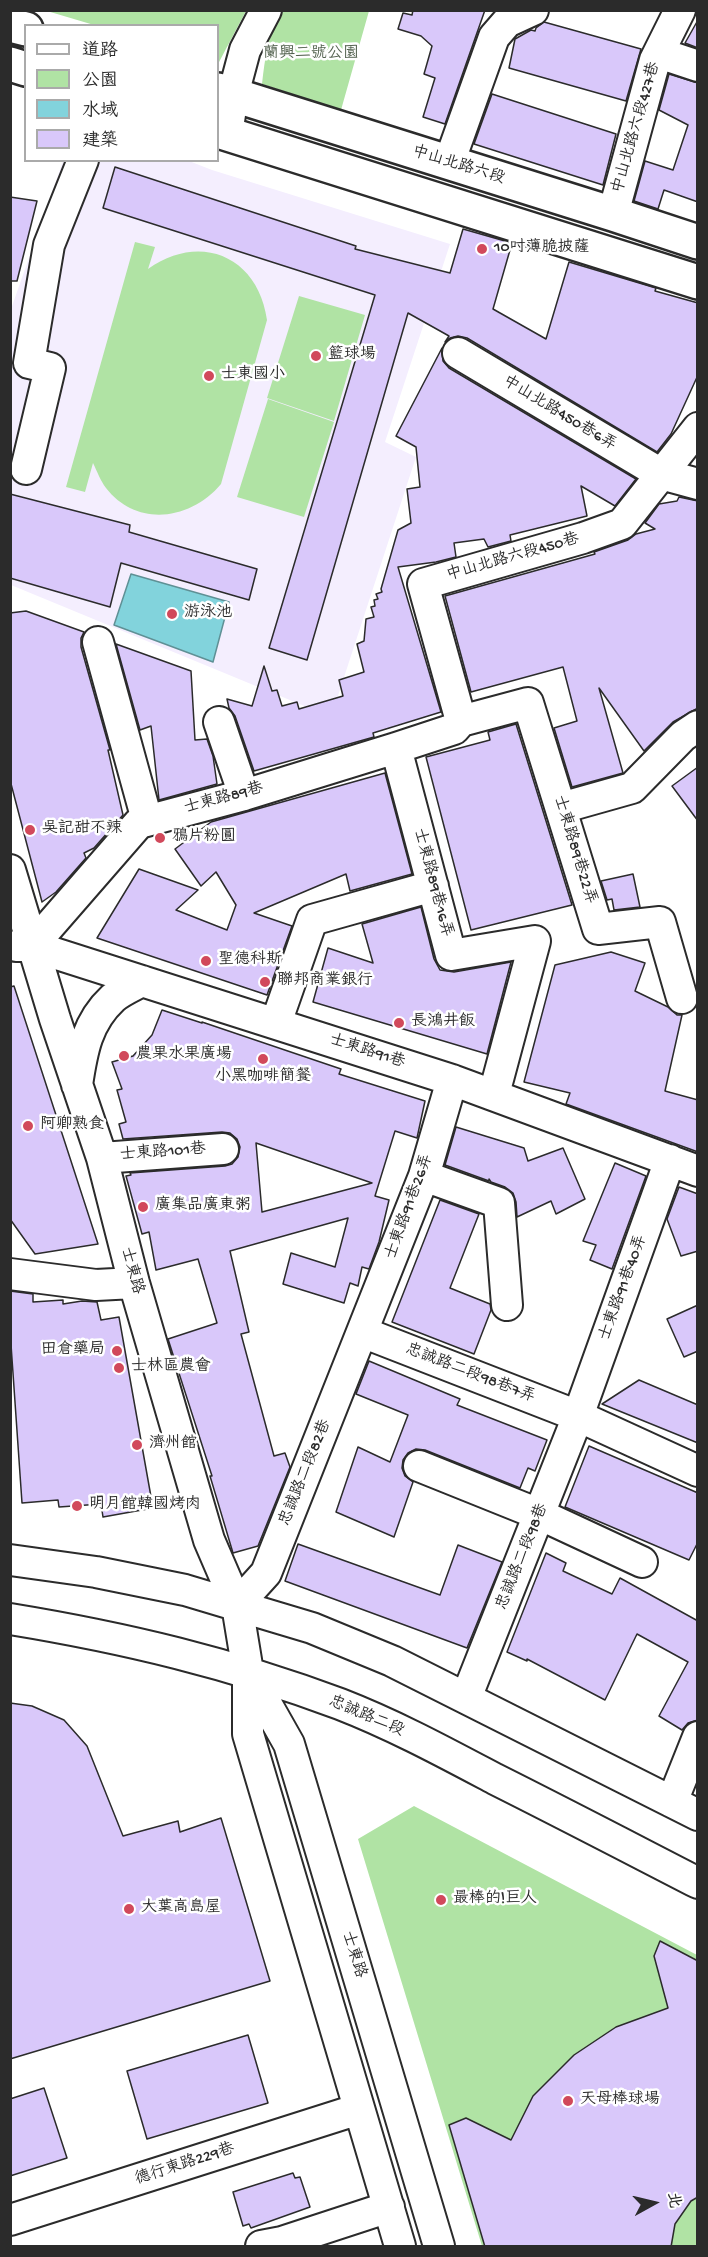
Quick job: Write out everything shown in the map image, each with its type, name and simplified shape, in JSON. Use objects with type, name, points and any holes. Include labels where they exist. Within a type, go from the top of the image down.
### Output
[{"type":"main road","name":"中山北路六段","points":[[225,92],[698,242]]},
{"type":"main road","points":[[222,132],[698,282]]},
{"type":"street","points":[[222,132],[225,92],[266,10]]},
{"type":"street","points":[[449,163],[494,37],[507,22],[533,10]]},
{"type":"street","name":"中山北路六段427巷","points":[[613,214],[659,53],[680,10]]},
{"type":"street","points":[[659,53],[698,66]]},
{"type":"street","points":[[26,469],[50,368],[29,363],[49,245],[82,162]]},
{"type":"street","name":"中山北路450巷6弄","points":[[458,353],[661,474],[698,484]]},
{"type":"street","name":"中山北路六段450巷","points":[[461,721],[423,584],[583,538],[622,524],[698,428]]},
{"type":"street","points":[[98,642],[147,820]]},
{"type":"street","name":"士東路89巷22弄","points":[[461,721],[528,703],[598,929],[660,922],[681,998]]},
{"type":"street","name":"士東路89巷","points":[[21,946],[139,823],[244,795],[396,748],[454,729],[461,721]]},
{"type":"street","points":[[219,722],[244,795]]},
{"type":"street","points":[[561,808],[632,788],[683,736],[698,726]]},
{"type":"street","name":"士東路89巷16弄","points":[[396,748],[451,955],[535,940],[494,1094]]},
{"type":"street","name":"士東路","points":[[10,870],[21,946],[102,1158],[134,1282],[209,1540],[237,1605],[248,1672],[248,1734],[400,2247]]},
{"type":"street","points":[[276,1023],[312,920],[434,886]]},
{"type":"street","name":"士東路91巷","points":[[21,946],[142,981],[452,1080],[698,1171]]},
{"type":"street","points":[[76,1088],[82,1051],[91,1024],[114,997],[142,981]]},
{"type":"street","name":"士東路91巷26弄","points":[[362,1332],[424,1176],[452,1080]]},
{"type":"street","name":"士東路101巷","points":[[102,1158],[223,1149]]},
{"type":"street","name":"士東路91巷40弄","points":[[578,1416],[670,1160]]},
{"type":"street","points":[[424,1176],[499,1203],[507,1305]]},
{"type":"street","points":[[10,1274],[96,1285],[134,1282]]},
{"type":"street","name":"忠誠路二段98巷7弄","points":[[362,1332],[578,1416],[698,1471]]},
{"type":"street","name":"忠誠路二段82巷","points":[[237,1605],[266,1573],[362,1332]]},
{"type":"street","name":"忠誠路二段98巷","points":[[466,1698],[541,1515],[578,1416]]},
{"type":"street","points":[[419,1466],[541,1515],[642,1563]]},
{"type":"street","points":[[10,1560],[96,1572],[185,1590],[304,1625],[392,1661],[685,1809],[698,1737]]},
{"type":"street","name":"忠誠路二段","points":[[10,1619],[91,1632],[180,1652],[248,1672],[339,1704],[402,1731],[698,1883]]},
{"type":"street","name":"士東路","points":[[248,1672],[289,1744],[440,2247]]},
{"type":"street","name":"德行東路229巷","points":[[10,2220],[359,2109]]},
{"type":"street","points":[[261,2247],[389,2207]]},
{"type":"shaded area","name":"士東國小","points":[[63,162],[192,162],[450,244],[385,442],[416,457],[331,717],[11,585],[11,309]]},
{"type":"green space","points":[[47,11],[246,11],[219,62],[219,24],[91,24]]},
{"type":"green space","name":"蘭興二號公園","points":[[282,11],[369,11],[341,110],[262,84],[270,37]]},
{"type":"green space","points":[[135,242],[155,247],[148,269],[168,258],[187,252],[206,252],[224,257],[239,266],[252,280],[261,298],[267,320],[221,484],[195,505],[180,512],[164,515],[148,514],[119,501],[106,488],[93,463],[85,492],[66,487]]},
{"type":"green space","name":"籃球場","points":[[299,296],[365,315],[334,421],[267,398]]},
{"type":"green space","points":[[268,399],[334,422],[304,517],[237,497]]},
{"type":"green space","name":"天母棒球場","points":[[414,1806],[697,1955],[697,2246],[482,2246],[358,1839]]},
{"type":"water","name":"游泳池","points":[[131,574],[229,602],[213,662],[114,625]]},
{"type":"building","points":[[413,10],[485,10],[445,124],[423,117],[435,78],[424,74],[432,46],[421,36],[398,29],[403,13],[412,15]]},
{"type":"building","points":[[698,20],[698,48],[685,43]]},
{"type":"building","points":[[544,22],[641,49],[626,101],[509,68],[515,39],[531,30],[535,31]]},
{"type":"building","points":[[669,74],[698,83],[698,202],[664,190],[658,209],[634,201],[645,161],[673,170],[688,125],[659,110]]},
{"type":"building","points":[[492,94],[616,134],[603,185],[474,144]]},
{"type":"building","points":[[115,167],[356,246],[355,249],[450,273],[463,229],[512,243],[493,309],[546,339],[569,262],[656,288],[655,291],[698,303],[698,375],[671,434],[657,452],[467,338],[458,336],[445,342],[449,336],[408,313],[307,660],[269,648],[375,295],[103,208]]},
{"type":"building","points":[[10,197],[37,201],[17,281],[10,281]]},
{"type":"building","points":[[442,348],[443,361],[449,368],[636,479],[615,506],[581,486],[587,516],[510,535],[511,541],[488,547],[484,539],[454,543],[456,557],[398,567],[441,712],[373,733],[374,737],[254,771],[227,699],[252,706],[264,666],[272,691],[277,690],[282,706],[297,702],[299,709],[343,696],[339,680],[364,672],[357,644],[364,641],[366,619],[374,617],[371,607],[375,606],[374,600],[378,599],[376,594],[382,592],[398,530],[411,523],[407,489],[420,487],[416,447],[396,436]]},
{"type":"building","points":[[10,494],[130,525],[129,532],[257,569],[249,600],[121,563],[110,607],[10,578]]},
{"type":"building","points":[[679,497],[698,501],[698,708],[673,722],[644,751],[599,688],[623,773],[572,787],[554,728],[577,721],[563,667],[471,692],[445,596],[595,554],[594,552],[628,540],[636,534],[655,529],[645,523],[659,504],[677,501]]},
{"type":"building","points":[[26,611],[84,632],[81,647],[110,750],[108,750],[123,815],[94,848],[84,853],[86,858],[56,892],[42,902],[10,780],[10,613]]},
{"type":"building","points":[[116,644],[191,671],[195,740],[207,739],[213,756],[217,784],[159,800],[151,726],[140,730]]},
{"type":"building","points":[[516,724],[572,905],[471,930],[426,757],[490,740],[488,732]]},
{"type":"building","points":[[698,767],[698,821],[672,786]]},
{"type":"building","points":[[385,773],[412,874],[350,891],[346,874],[254,913],[292,926],[267,995],[97,938],[139,869],[198,890],[176,910],[227,930],[236,905],[216,872],[201,886],[175,849],[211,822]]},
{"type":"building","points":[[633,874],[640,907],[614,910],[612,899],[607,900],[601,881]]},
{"type":"building","points":[[421,907],[434,959],[440,970],[454,972],[511,962],[487,1054],[313,1002],[328,948],[373,963],[362,924]]},
{"type":"building","points":[[611,952],[645,963],[635,991],[668,1007],[677,1015],[682,1015],[665,1091],[698,1100],[698,1152],[566,1104],[570,1093],[524,1082],[555,965]]},
{"type":"building","points":[[14,986],[98,1244],[35,1254],[10,1219],[10,987]]},
{"type":"building","points":[[162,1010],[341,1069],[339,1074],[425,1101],[417,1138],[395,1131],[375,1196],[389,1200],[379,1242],[369,1269],[362,1267],[358,1286],[350,1283],[344,1303],[283,1284],[291,1253],[335,1267],[348,1218],[230,1251],[249,1332],[241,1334],[274,1456],[285,1453],[290,1467],[258,1546],[233,1553],[210,1476],[212,1476],[168,1339],[217,1323],[198,1259],[156,1270],[149,1232],[142,1234],[126,1176],[131,1175],[130,1173],[225,1166],[232,1164],[238,1157],[240,1147],[237,1139],[230,1133],[222,1132],[123,1139],[119,1124],[126,1122],[117,1090],[122,1089],[112,1062],[133,1056],[152,1035]],"holes":[[[256,1143],[372,1183],[262,1212]]]},
{"type":"building","points":[[456,1127],[524,1148],[528,1161],[563,1148],[585,1199],[556,1214],[551,1201],[517,1217],[513,1193],[505,1187],[489,1179],[489,1181],[445,1165]]},
{"type":"building","points":[[615,1163],[646,1176],[612,1269],[590,1260],[596,1245],[583,1241]]},
{"type":"building","points":[[679,1187],[698,1194],[698,1251],[681,1256],[667,1219]]},
{"type":"building","points":[[440,1200],[479,1214],[450,1288],[490,1304],[491,1310],[474,1354],[392,1322]]},
{"type":"building","points":[[10,1291],[33,1294],[33,1302],[63,1300],[63,1304],[82,1301],[97,1302],[101,1320],[119,1317],[153,1508],[103,1517],[101,1504],[59,1507],[58,1500],[22,1503],[10,1330]]},
{"type":"building","points":[[698,1305],[698,1351],[684,1357],[667,1319]]},
{"type":"building","points":[[369,1361],[460,1399],[457,1405],[547,1440],[535,1471],[528,1468],[520,1488],[425,1450],[416,1449],[408,1453],[403,1460],[402,1468],[405,1476],[413,1482],[394,1537],[336,1512],[358,1447],[390,1462],[408,1415],[356,1394]]},
{"type":"building","points":[[639,1380],[698,1405],[698,1443],[602,1404]]},
{"type":"building","points":[[589,1446],[698,1493],[698,1542],[689,1560],[565,1507]]},
{"type":"building","points":[[298,1544],[440,1595],[458,1545],[502,1562],[467,1648],[285,1581]]},
{"type":"building","points":[[546,1553],[566,1563],[563,1571],[612,1594],[620,1578],[698,1621],[698,1720],[688,1723],[682,1730],[659,1716],[688,1662],[637,1634],[605,1700],[527,1659],[527,1661],[507,1652]]},
{"type":"building","name":"大葉高島屋","points":[[10,1703],[32,1706],[64,1720],[87,1746],[123,1836],[178,1821],[180,1832],[221,1818],[270,1981],[10,2059]]},
{"type":"building","points":[[660,1941],[698,1961],[698,2197],[691,2201],[675,2224],[671,2247],[485,2247],[449,2125],[466,2118],[511,2140],[533,2096],[574,2055],[616,2027],[668,2008],[654,1956]]},
{"type":"building","points":[[248,2035],[268,2103],[147,2139],[127,2071]]},
{"type":"building","points":[[44,2088],[67,2158],[10,2176],[10,2099]]},
{"type":"building","points":[[293,2173],[295,2178],[300,2177],[310,2207],[251,2228],[249,2224],[243,2226],[233,2192]]},
{"type":"place","name":"10吋薄脆披薩","points":[[482,249]]},
{"type":"place","name":"籃球場","points":[[316,356]]},
{"type":"place","name":"士東國小","points":[[209,376]]},
{"type":"place","name":"游泳池","points":[[172,614]]},
{"type":"place","name":"吳記甜不辣","points":[[30,830]]},
{"type":"place","name":"鴉片粉圓","points":[[160,838]]},
{"type":"place","name":"聖德科斯","points":[[206,961]]},
{"type":"place","name":"聯邦商業銀行","points":[[265,982]]},
{"type":"place","name":"長鴻井飯","points":[[399,1023]]},
{"type":"place","name":"農果水果廣場","points":[[124,1056]]},
{"type":"place","name":"小黑咖啡簡餐","points":[[263,1059]]},
{"type":"place","name":"阿卿熟食","points":[[28,1126]]},
{"type":"place","name":"廣集品廣東粥","points":[[143,1207]]},
{"type":"place","name":"田倉藥局","points":[[117,1351]]},
{"type":"place","name":"士林區農會","points":[[119,1368]]},
{"type":"place","name":"濟州館","points":[[137,1445]]},
{"type":"place","name":"明月館韓國烤肉","points":[[77,1506]]},
{"type":"place","name":"最棒的!巨人","points":[[441,1900]]},
{"type":"place","name":"大葉高島屋","points":[[129,1909]]},
{"type":"place","name":"天母棒球場","points":[[568,2101]]}]
